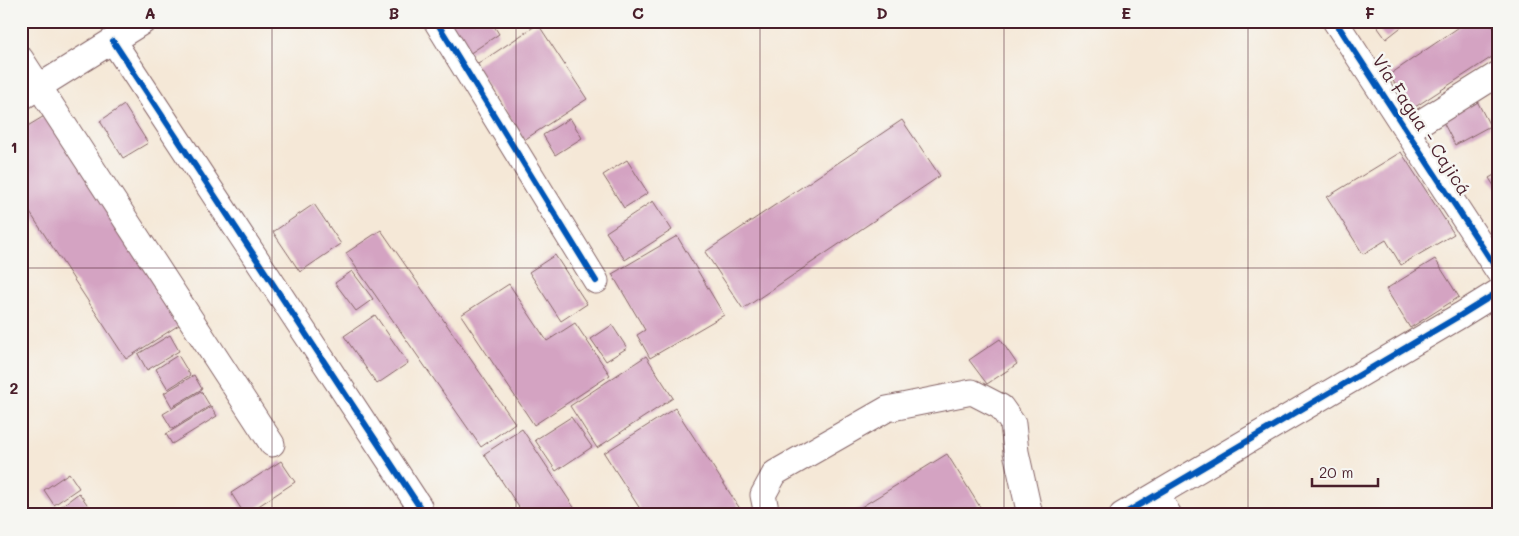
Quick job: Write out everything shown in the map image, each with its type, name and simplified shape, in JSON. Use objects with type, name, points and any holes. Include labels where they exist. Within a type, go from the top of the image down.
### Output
[{"type":"street","points":[[30,92],[144,21]]},
{"type":"street","points":[[436,21],[596,280]]},
{"type":"street","name":"Vía Fagua - Cajicá","points":[[1335,21],[1498,271]]},
{"type":"street","points":[[113,41],[420,506]]},
{"type":"street","points":[[21,60],[30,92],[272,444]]},
{"type":"street","points":[[1407,131],[1498,74]]},
{"type":"street","points":[[1122,515],[1163,505],[1498,292]]},
{"type":"street","points":[[767,515],[763,495],[774,473],[887,409],[972,392],[1001,407],[1013,424],[1016,452],[1030,515]]},
{"type":"building","points":[[448,21],[491,21],[499,34],[469,54]]},
{"type":"building","points":[[1373,21],[1409,21],[1386,39]]},
{"type":"building","points":[[1468,21],[1489,21],[1498,34],[1498,53],[1412,109],[1389,75]]},
{"type":"building","points":[[538,24],[587,99],[524,140],[475,66]]},
{"type":"building","points":[[1477,101],[1490,126],[1455,145],[1442,120]]},
{"type":"building","points":[[124,105],[148,143],[123,158],[100,121]]},
{"type":"building","points":[[46,115],[182,323],[126,359],[21,199],[21,130]]},
{"type":"building","points":[[570,118],[582,138],[555,155],[543,135]]},
{"type":"building","points":[[902,120],[940,176],[743,309],[705,252]]},
{"type":"building","points":[[1401,152],[1454,234],[1401,265],[1386,240],[1363,254],[1327,197]]},
{"type":"building","points":[[627,160],[648,193],[624,208],[603,175]]},
{"type":"building","points":[[1498,173],[1498,192],[1489,178]]},
{"type":"building","points":[[653,201],[672,230],[625,260],[606,232]]},
{"type":"building","points":[[314,204],[341,244],[300,272],[273,232]]},
{"type":"building","points":[[381,230],[515,423],[481,447],[346,253]]},
{"type":"building","points":[[677,236],[724,315],[650,358],[637,335],[645,330],[612,274]]},
{"type":"building","points":[[555,255],[587,304],[561,321],[529,272]]},
{"type":"building","points":[[1435,259],[1459,297],[1410,328],[1386,289]]},
{"type":"building","points":[[352,271],[373,299],[356,311],[335,283]]},
{"type":"building","points":[[509,284],[547,341],[575,323],[610,375],[534,425],[461,315]]},
{"type":"building","points":[[375,315],[408,363],[377,384],[344,336]]},
{"type":"building","points":[[612,325],[627,348],[606,361],[591,339]]},
{"type":"building","points":[[170,335],[179,351],[147,370],[138,354]]},
{"type":"building","points":[[1000,339],[1017,364],[987,384],[969,360]]},
{"type":"building","points":[[178,355],[190,375],[168,389],[156,369]]},
{"type":"building","points":[[646,356],[673,398],[597,448],[570,406]]},
{"type":"building","points":[[194,375],[202,389],[172,407],[164,393]]},
{"type":"building","points":[[201,391],[210,406],[172,429],[163,414]]},
{"type":"building","points":[[211,407],[217,416],[172,444],[166,434]]},
{"type":"building","points":[[675,408],[744,515],[644,515],[604,453]]},
{"type":"building","points":[[571,417],[592,447],[556,471],[535,440]]},
{"type":"building","points":[[522,429],[579,515],[524,515],[484,454]]},
{"type":"building","points":[[947,454],[985,515],[855,515],[853,512]]},
{"type":"building","points":[[281,461],[295,482],[245,515],[231,493]]},
{"type":"building","points":[[69,473],[79,488],[54,505],[44,490]]},
{"type":"building","points":[[79,493],[95,515],[51,514]]},
{"type":"cycle path","points":[[436,21],[596,281]]},
{"type":"cycle path","points":[[1335,21],[1498,271]]},
{"type":"cycle path","points":[[113,41],[419,506]]},
{"type":"cycle path","points":[[1122,515],[1498,292]]}]
